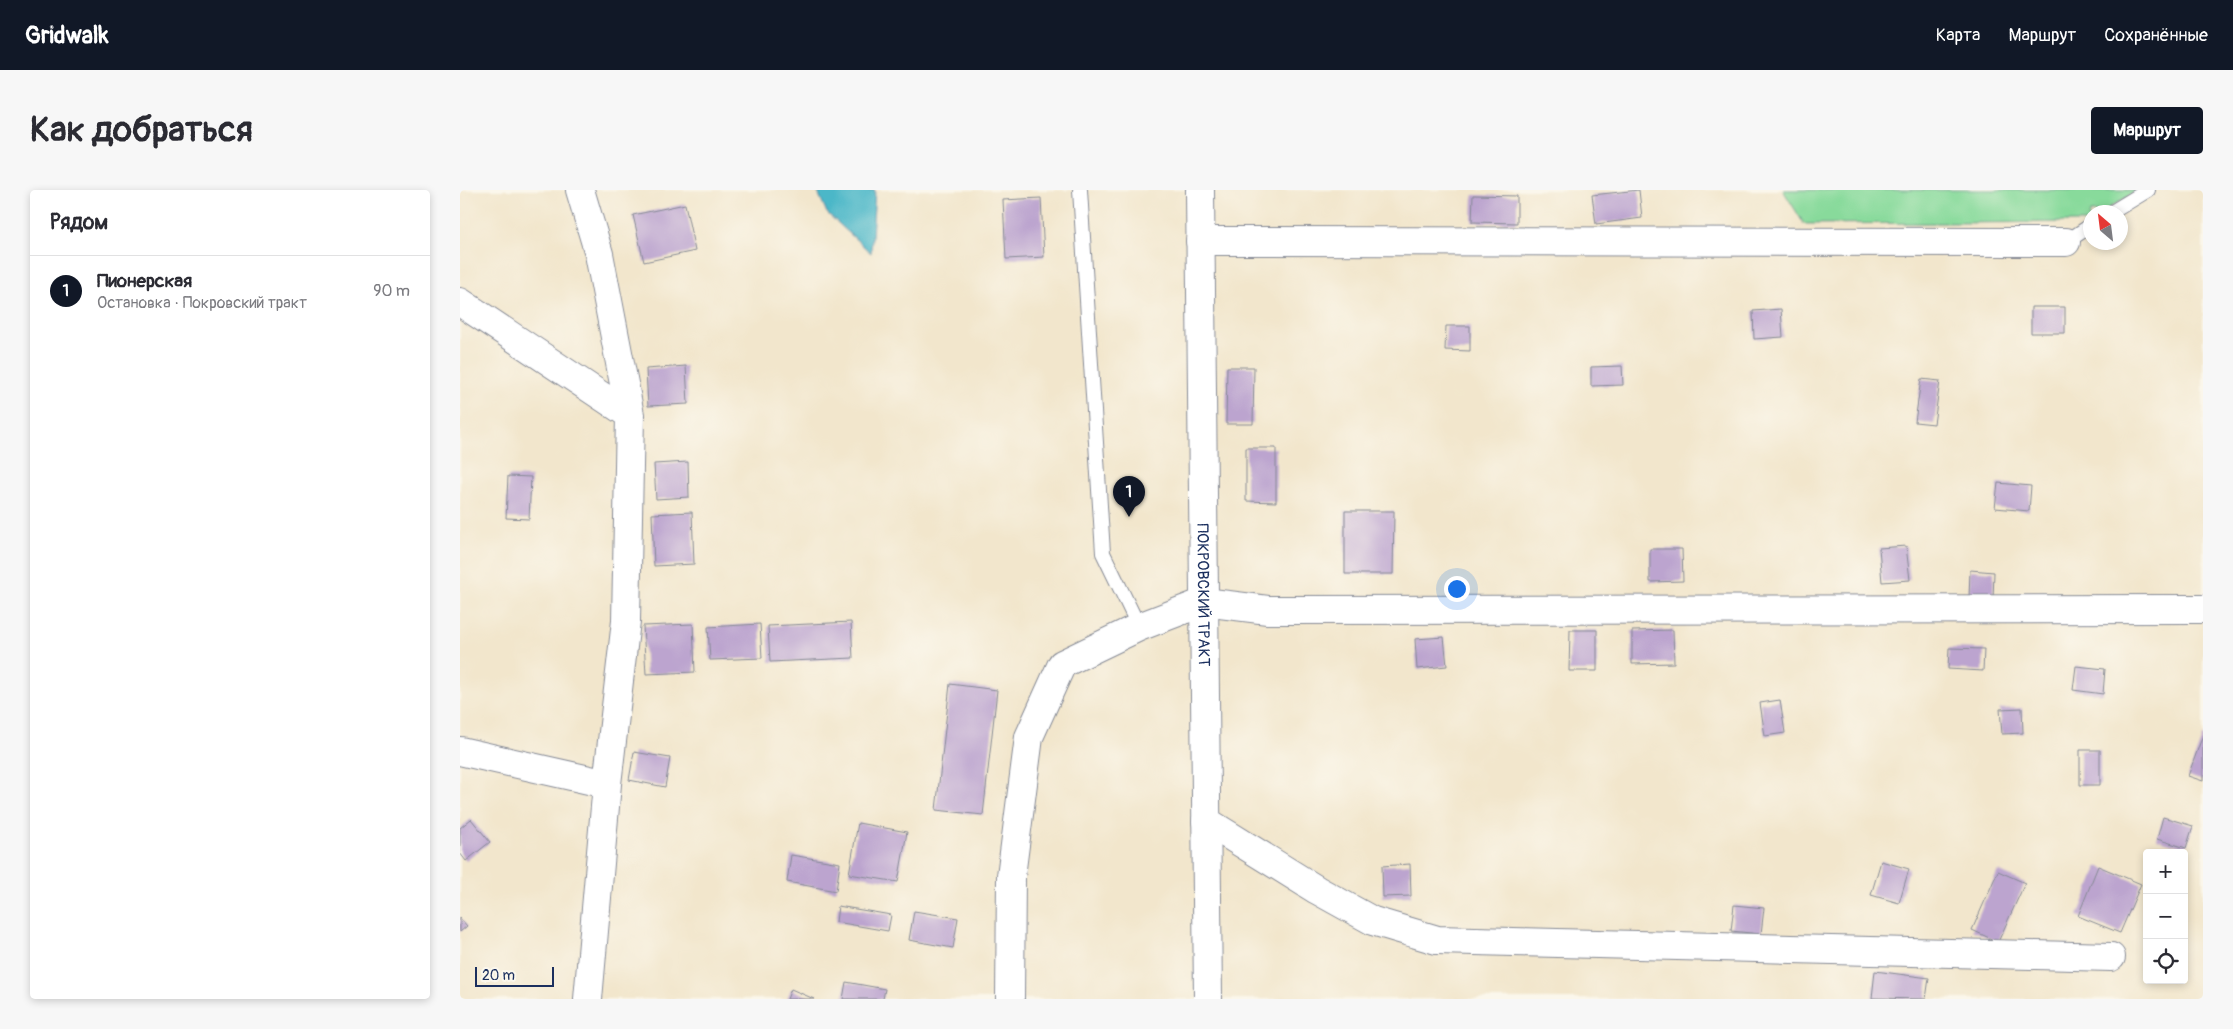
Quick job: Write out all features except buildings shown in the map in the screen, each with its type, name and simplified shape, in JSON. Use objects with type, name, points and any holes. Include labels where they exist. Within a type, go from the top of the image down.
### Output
[{"type":"street","points":[[580,190],[599,254],[630,415],[626,621],[607,784],[588,999]]},
{"type":"street","name":"ПОКРОВСКИЙ ТРАКТ","points":[[1200,190],[1208,999]]},
{"type":"street","points":[[1200,241],[2066,242]]},
{"type":"street","points":[[460,302],[630,415]]},
{"type":"street","points":[[1010,999],[1011,876],[1029,738],[1062,664],[1139,627],[1204,602],[1268,610],[2203,609]]},
{"type":"street","points":[[460,751],[607,784]]},
{"type":"street","points":[[1206,821],[1317,890],[1373,921],[1437,940],[2111,958]]},
{"type":"lane","points":[[1080,190],[1103,553],[1139,627]]},
{"type":"lane","points":[[2123,205],[2148,190]]},
{"type":"lane","points":[[2066,242],[2083,231]]},
{"type":"green space","points":[[1783,190],[2138,190],[2114,205],[2083,205],[2083,222],[1804,224]]},
{"type":"water","points":[[817,190],[875,190],[871,253],[827,213]]},
{"type":"place","name":"Пионерская","points":[[1129,517]]}]
